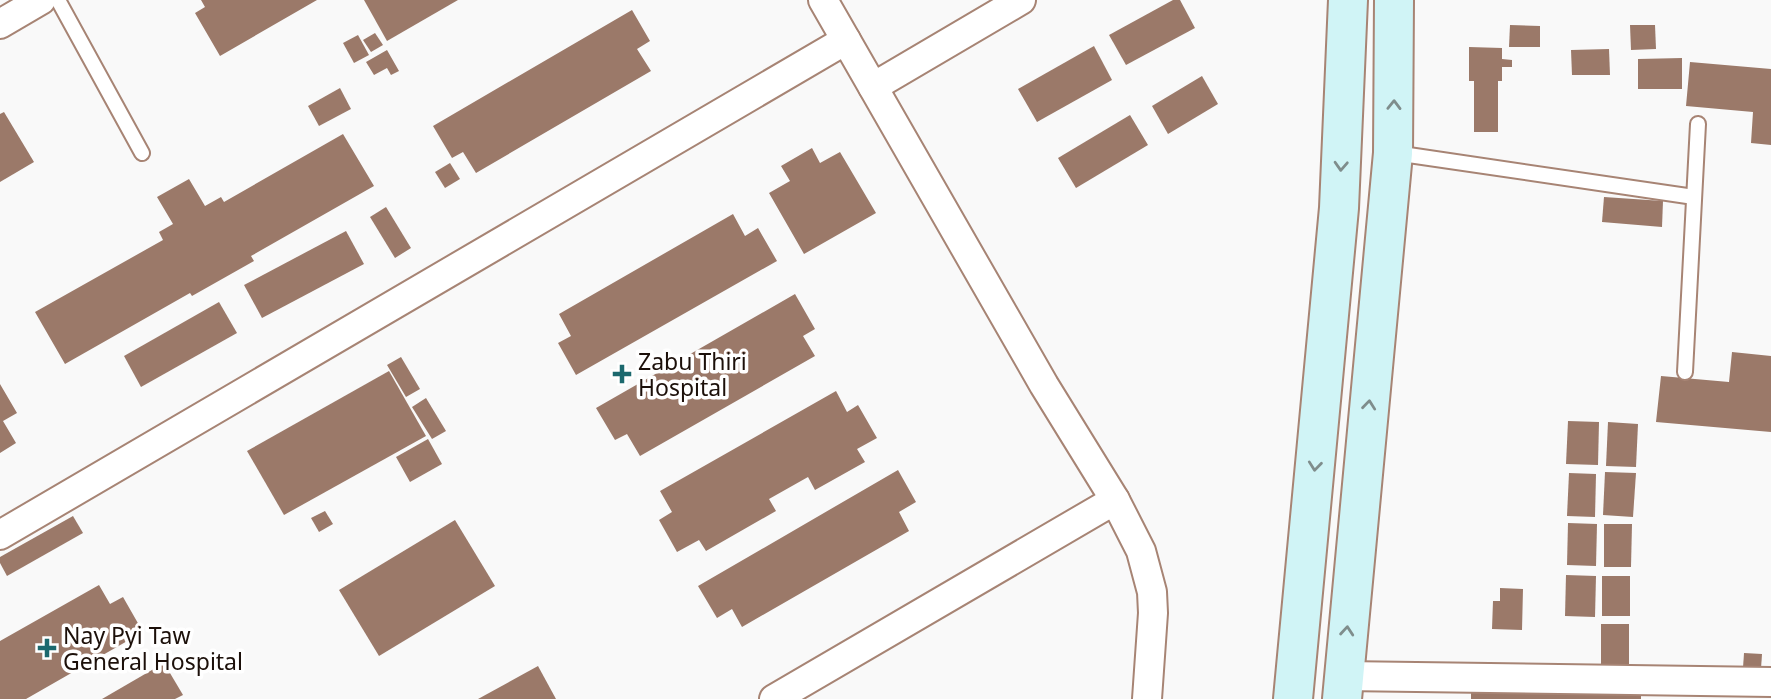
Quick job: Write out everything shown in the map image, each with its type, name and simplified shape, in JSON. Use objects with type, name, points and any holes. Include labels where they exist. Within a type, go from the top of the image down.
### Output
[{"type":"main road","points":[[1293,699],[1339,208],[1348,0]]},
{"type":"main road","points":[[1342,687],[1393,153],[1394,0]]},
{"type":"street","points":[[0,24],[41,0]]},
{"type":"street","points":[[823,0],[1044,385],[1115,500],[1141,551],[1152,592],[1153,639],[1147,699]]},
{"type":"street","points":[[873,86],[1021,0]]},
{"type":"street","points":[[0,535],[846,40]]},
{"type":"street","points":[[774,699],[1115,500]]},
{"type":"street","points":[[1342,687],[1771,682]]},
{"type":"lane","points":[[58,0],[142,153]]},
{"type":"lane","points":[[1685,372],[1698,124]]},
{"type":"lane","points":[[1393,153],[1693,197]]},
{"type":"building","points":[[201,0],[317,0],[220,56],[195,13],[205,7]]},
{"type":"building","points":[[364,0],[458,0],[387,41]]},
{"type":"building","points":[[1173,0],[1180,0],[1195,28],[1126,65],[1109,35]]},
{"type":"building","points":[[632,10],[650,41],[637,49],[651,71],[476,173],[463,152],[452,158],[433,126]]},
{"type":"building","points":[[1510,25],[1540,26],[1540,47],[1509,47]]},
{"type":"building","points":[[1630,25],[1655,25],[1656,49],[1631,50]]},
{"type":"building","points":[[375,33],[383,45],[371,52],[363,40]]},
{"type":"building","points":[[358,35],[369,55],[354,63],[343,43]]},
{"type":"building","points":[[1094,46],[1112,80],[1037,122],[1018,89]]},
{"type":"building","points":[[1469,47],[1502,48],[1502,59],[1512,60],[1512,67],[1502,67],[1502,81],[1498,81],[1498,132],[1474,132],[1474,81],[1469,81]]},
{"type":"building","points":[[1609,49],[1610,75],[1572,75],[1571,50]]},
{"type":"building","points":[[387,50],[399,71],[391,75],[387,68],[374,75],[366,62]]},
{"type":"building","points":[[1682,58],[1682,89],[1638,89],[1638,59]]},
{"type":"building","points":[[1690,62],[1771,69],[1771,145],[1751,143],[1753,112],[1686,106]]},
{"type":"building","points":[[1202,76],[1218,104],[1168,134],[1152,106]]},
{"type":"building","points":[[340,88],[351,109],[319,126],[308,106]]},
{"type":"building","points":[[4,112],[34,162],[0,182],[0,114]]},
{"type":"building","points":[[1130,115],[1148,145],[1076,188],[1058,158]]},
{"type":"building","points":[[343,134],[374,186],[251,256],[254,261],[192,296],[190,293],[65,364],[35,312],[163,240],[159,232],[173,224],[157,197],[189,179],[205,206],[221,197],[224,202]]},
{"type":"building","points":[[812,148],[820,163],[840,152],[876,213],[804,254],[769,193],[790,181],[781,166]]},
{"type":"building","points":[[450,163],[460,179],[445,188],[435,172]]},
{"type":"building","points":[[1604,197],[1663,201],[1662,227],[1602,222]]},
{"type":"building","points":[[386,207],[411,248],[395,258],[370,217]]},
{"type":"building","points":[[733,214],[745,236],[758,228],[777,261],[576,375],[558,343],[571,336],[559,314]]},
{"type":"building","points":[[346,231],[364,264],[262,318],[244,285]]},
{"type":"building","points":[[795,294],[815,329],[803,336],[815,356],[640,456],[627,434],[615,440],[596,408]]},
{"type":"building","points":[[219,302],[237,333],[141,387],[124,356]]},
{"type":"building","points":[[1732,352],[1771,356],[1771,432],[1656,422],[1661,376],[1729,382]]},
{"type":"building","points":[[401,357],[420,389],[406,397],[387,365]]},
{"type":"building","points":[[389,371],[426,436],[284,515],[247,451]]},
{"type":"building","points":[[0,384],[17,413],[3,421],[16,443],[0,453]]},
{"type":"building","points":[[836,391],[847,412],[858,405],[877,438],[857,449],[865,462],[815,490],[808,477],[769,499],[776,511],[706,551],[699,540],[677,552],[659,520],[672,512],[660,491]]},
{"type":"building","points":[[426,398],[446,431],[432,439],[412,407]]},
{"type":"building","points":[[1568,421],[1599,422],[1598,465],[1566,464]]},
{"type":"building","points":[[1608,422],[1638,424],[1636,467],[1606,466]]},
{"type":"building","points":[[428,439],[442,464],[410,482],[396,457]]},
{"type":"building","points":[[898,470],[916,502],[899,512],[909,531],[742,627],[732,609],[717,618],[698,586]]},
{"type":"building","points":[[1605,472],[1636,473],[1633,517],[1603,515]]},
{"type":"building","points":[[1569,473],[1596,474],[1595,517],[1567,516]]},
{"type":"building","points":[[325,511],[333,524],[319,532],[311,518]]},
{"type":"building","points":[[73,516],[83,533],[7,576],[0,557]]},
{"type":"building","points":[[455,520],[495,586],[379,656],[339,590]]},
{"type":"building","points":[[1568,523],[1597,524],[1596,566],[1567,565]]},
{"type":"building","points":[[1604,524],[1632,524],[1631,567],[1604,567]]},
{"type":"building","points":[[1566,575],[1596,576],[1595,617],[1565,616]]},
{"type":"building","points":[[1602,576],[1630,576],[1630,616],[1602,616]]},
{"type":"building","points":[[99,585],[110,604],[123,597],[143,632],[26,699],[0,699],[0,641]]},
{"type":"building","points":[[1500,588],[1523,589],[1522,630],[1492,629],[1493,601],[1500,601]]},
{"type":"building","points":[[1601,624],[1629,624],[1629,665],[1601,665]]},
{"type":"building","points":[[1744,653],[1762,654],[1761,669],[1743,668]]},
{"type":"building","points":[[164,663],[183,695],[175,699],[102,699]]},
{"type":"building","points":[[538,666],[556,699],[478,699]]},
{"type":"building","points":[[1471,687],[1641,689],[1641,699],[1471,699]]},
{"type":"place","name":"Zabu Thiri Hospital","points":[[622,374]]},
{"type":"place","name":"Nay Pyi Taw General Hospital","points":[[47,648]]}]
